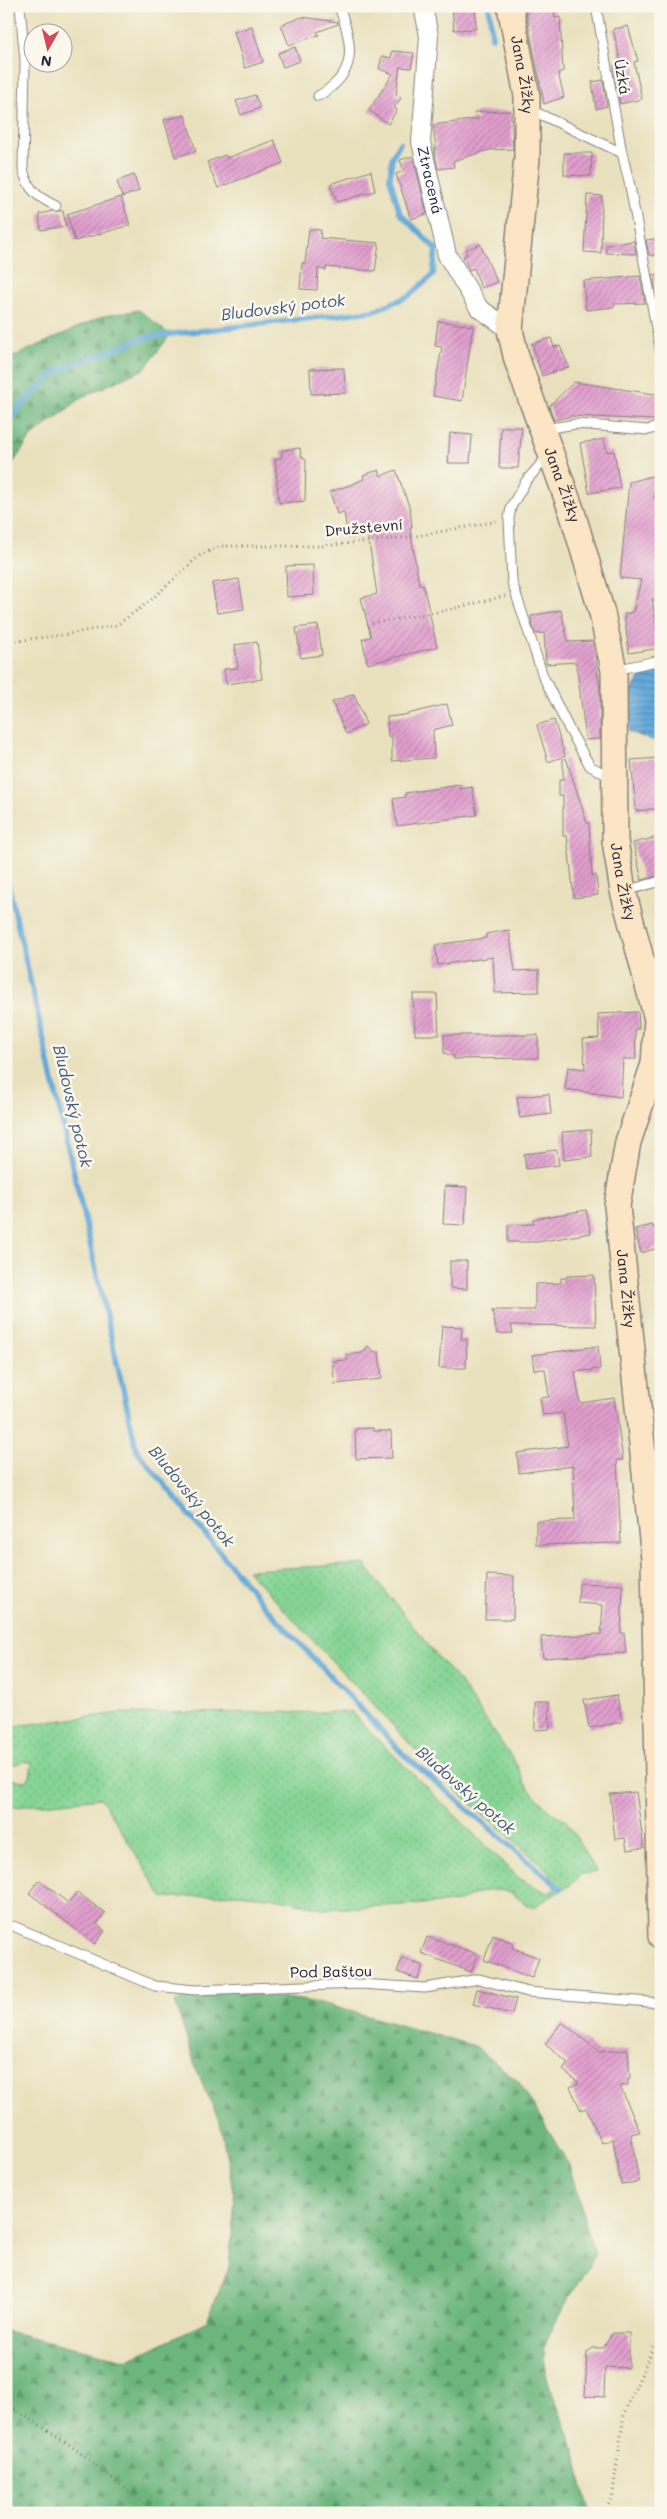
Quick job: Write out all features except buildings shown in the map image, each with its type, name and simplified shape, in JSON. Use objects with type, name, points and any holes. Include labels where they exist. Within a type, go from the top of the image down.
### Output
[{"type":"street","name":"Ztracená","points":[[423,6],[429,36],[421,142],[447,255],[479,308],[510,330]]},
{"type":"street","name":"Jana Žižky","points":[[510,6],[527,96],[527,158],[510,330],[516,360],[572,512],[602,613],[614,671],[615,840],[623,891],[651,964],[657,1018],[658,1070],[628,1142],[617,1206],[657,1560],[661,1936]]},
{"type":"lane","points":[[20,6],[25,61],[24,169],[26,184],[34,194],[56,206]]},
{"type":"lane","points":[[318,96],[333,88],[342,78],[347,66],[350,50],[339,6]]},
{"type":"lane","name":"Úzká","points":[[596,6],[661,354]]},
{"type":"lane","points":[[527,108],[622,153]]},
{"type":"lane","points":[[542,430],[576,424],[648,430],[661,426]]},
{"type":"lane","points":[[550,454],[526,481],[511,507],[509,519],[512,582],[543,676],[569,729],[590,766],[615,780]]},
{"type":"lane","points":[[614,671],[661,660]]},
{"type":"lane","points":[[623,891],[661,881]]},
{"type":"lane","name":"Pod Baštou","points":[[12,1926],[155,1986],[195,1990],[360,1984],[425,1988],[480,1980],[528,1992],[661,2004]]},
{"type":"path","name":"Družstevní","points":[[6,642],[63,635],[117,624],[150,601],[200,556],[220,546],[332,545],[411,537],[509,519]]},
{"type":"path","points":[[367,624],[443,611],[515,593]]},
{"type":"path","points":[[603,2513],[612,2499],[624,2414],[654,2346],[661,2340]]},
{"type":"path","points":[[6,2403],[70,2445],[156,2513]]},
{"type":"path","points":[[6,2415],[18,2410]]},
{"type":"path","points":[[445,2513],[457,2513]]},
{"type":"green space","points":[[139,310],[170,335],[144,369],[84,396],[31,437],[6,473],[6,360],[103,316]]},
{"type":"green space","points":[[364,1564],[440,1660],[459,1681],[518,1767],[524,1782],[550,1812],[565,1819],[597,1872],[582,1874],[572,1884],[532,1908],[518,1897],[499,1890],[478,1893],[459,1902],[326,1909],[275,1898],[237,1894],[163,1898],[101,1798],[6,1808],[6,1727],[121,1713],[352,1712],[520,1879],[547,1893],[558,1886],[547,1870],[438,1774],[247,1570]],"holes":[[[23,1761],[32,1763],[30,1777],[25,1781],[10,1779],[7,1768]]]},
{"type":"green space","points":[[219,1989],[321,2003],[475,2046],[519,2082],[569,2165],[595,2256],[556,2322],[544,2348],[543,2357],[551,2390],[575,2452],[591,2513],[6,2513],[6,2331],[128,2360],[207,2321],[229,2267],[235,2201],[220,2122],[198,2074],[175,2002]]},
{"type":"water","points":[[661,671],[661,743],[629,732],[630,701],[635,685],[641,678]]},
{"type":"waterway","name":"Bludovský potok","points":[[489,6],[492,37]]},
{"type":"waterway","name":"Bludovský potok","points":[[6,426],[18,409],[58,370],[146,337],[373,311],[409,296],[433,275],[436,249],[400,213],[390,178],[392,157],[400,143]]},
{"type":"waterway","name":"Bludovský potok","points":[[6,874],[137,1451],[260,1601],[403,1754],[561,1889]]}]
